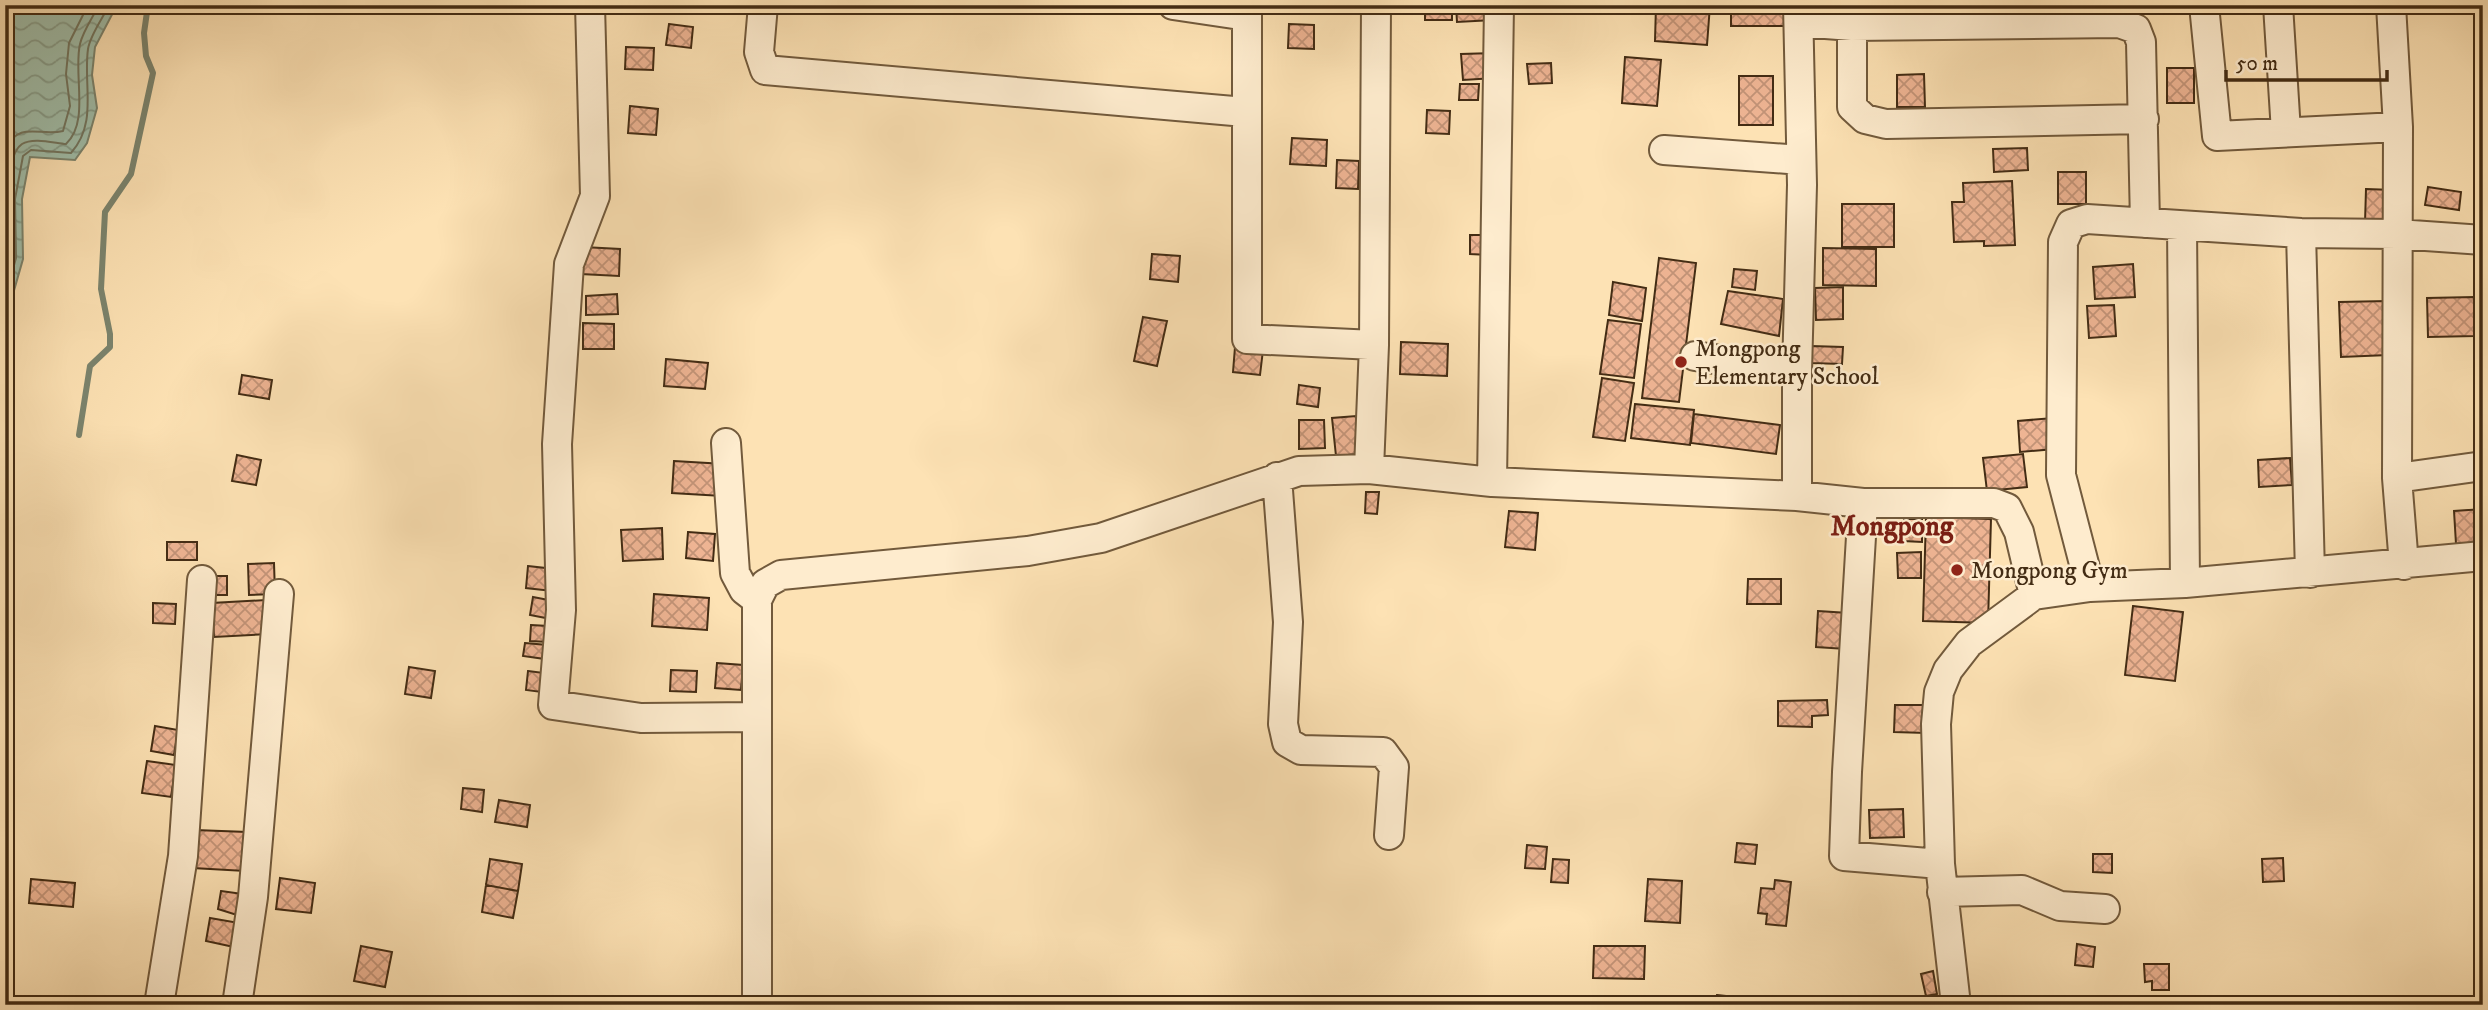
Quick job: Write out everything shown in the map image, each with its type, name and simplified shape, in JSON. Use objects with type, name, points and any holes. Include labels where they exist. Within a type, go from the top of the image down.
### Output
[{"type":"street","points":[[590,5],[595,196],[569,264],[557,444],[561,610],[553,705],[641,718],[756,717]]},
{"type":"street","points":[[763,5],[759,52],[765,70],[1245,113]]},
{"type":"street","points":[[1173,5],[1247,11],[1247,340],[1374,345]]},
{"type":"street","points":[[1369,469],[1374,345],[1376,5]]},
{"type":"street","points":[[1492,482],[1499,5]]},
{"type":"street","points":[[2204,5],[2217,136],[2398,127]]},
{"type":"street","points":[[2278,5],[2286,132]]},
{"type":"street","points":[[2391,5],[2398,127],[2397,478],[2404,565]]},
{"type":"street","points":[[1797,496],[1802,185],[1799,13],[1852,26],[2119,23],[2136,29],[2141,43],[2145,223]]},
{"type":"street","points":[[1852,26],[1852,107],[1866,119],[1886,124],[2144,119]]},
{"type":"street","points":[[1664,150],[1801,160]]},
{"type":"street","points":[[2090,587],[2062,475],[2063,242],[2071,224],[2087,219],[2301,233],[2397,234],[2483,240]]},
{"type":"street","points":[[2182,226],[2185,583]]},
{"type":"street","points":[[2301,233],[2310,573]]},
{"type":"street","points":[[1695,356],[1797,372]]},
{"type":"street","points":[[726,443],[736,573],[744,590],[757,600]]},
{"type":"street","points":[[2397,478],[2483,466]]},
{"type":"street","points":[[757,1005],[757,600],[765,584],[781,575],[1028,551],[1101,538],[1299,471],[1369,469],[1492,482],[1797,496],[1863,503],[1994,503],[2007,508],[2019,532],[2034,595]]},
{"type":"street","points":[[1277,477],[1288,622],[1283,724],[1287,742],[1301,750],[1382,752],[1394,767],[1389,835]]},
{"type":"street","points":[[1863,503],[1844,856],[1941,878],[2022,890],[2060,906],[2105,909]]},
{"type":"street","points":[[1956,1005],[1941,878],[1936,724],[1939,692],[1948,670],[1969,643],[2034,595],[2090,587],[2185,583],[2483,556]]},
{"type":"street","points":[[159,1005],[183,856],[202,580]]},
{"type":"street","points":[[237,1005],[253,897],[279,594]]},
{"type":"water","points":[[5,5],[117,5],[95,47],[92,75],[97,108],[87,143],[75,160],[30,157],[22,199],[23,259],[5,322]]},
{"type":"building","points":[[1425,5],[1452,5],[1452,20],[1425,20]]},
{"type":"building","points":[[1456,5],[1492,5],[1493,20],[1457,22]]},
{"type":"building","points":[[1656,5],[1710,5],[1707,45],[1655,41]]},
{"type":"building","points":[[1731,5],[1790,5],[1790,26],[1731,26]]},
{"type":"building","points":[[669,24],[693,27],[691,48],[666,45]]},
{"type":"building","points":[[1289,24],[1314,25],[1314,49],[1288,48]]},
{"type":"building","points":[[626,47],[654,48],[653,70],[625,69]]},
{"type":"building","points":[[1494,53],[1495,78],[1463,80],[1461,54]]},
{"type":"building","points":[[1625,57],[1661,60],[1657,106],[1622,103]]},
{"type":"building","points":[[1551,63],[1552,83],[1529,84],[1527,64]]},
{"type":"building","points":[[2167,68],[2194,68],[2194,103],[2167,103]]},
{"type":"building","points":[[1924,74],[1925,107],[1897,107],[1897,75]]},
{"type":"building","points":[[1739,76],[1773,76],[1773,125],[1739,125]]},
{"type":"building","points":[[1460,84],[1479,84],[1478,100],[1459,100]]},
{"type":"building","points":[[630,106],[658,109],[656,135],[628,133]]},
{"type":"building","points":[[1427,110],[1450,111],[1449,134],[1426,133]]},
{"type":"building","points":[[1292,138],[1327,140],[1326,166],[1290,164]]},
{"type":"building","points":[[2027,148],[2028,170],[1994,172],[1993,149]]},
{"type":"building","points":[[1337,160],[1359,161],[1358,189],[1336,188]]},
{"type":"building","points":[[2058,172],[2086,172],[2086,204],[2058,204]]},
{"type":"building","points":[[2012,181],[2015,245],[1984,246],[1984,241],[1954,242],[1952,202],[1964,202],[1963,183]]},
{"type":"building","points":[[2428,187],[2461,192],[2459,210],[2425,205]]},
{"type":"building","points":[[2366,189],[2393,190],[2392,224],[2365,223]]},
{"type":"building","points":[[1842,204],[1894,204],[1894,247],[1842,247]]},
{"type":"building","points":[[1470,235],[1489,235],[1489,255],[1470,254]]},
{"type":"building","points":[[583,247],[620,249],[619,276],[581,274]]},
{"type":"building","points":[[1823,248],[1876,249],[1876,286],[1823,285]]},
{"type":"building","points":[[1152,254],[1180,256],[1178,282],[1150,279]]},
{"type":"building","points":[[1659,258],[1696,263],[1679,402],[1642,398]]},
{"type":"building","points":[[2133,264],[2135,297],[2095,299],[2093,267]]},
{"type":"building","points":[[1734,269],[1757,271],[1755,290],[1732,287]]},
{"type":"building","points":[[1613,282],[1646,288],[1642,321],[1609,315]]},
{"type":"building","points":[[1843,287],[1843,319],[1816,320],[1815,288]]},
{"type":"building","points":[[1728,291],[1783,299],[1779,336],[1721,324]]},
{"type":"building","points":[[617,294],[618,314],[586,315],[586,296]]},
{"type":"building","points":[[2474,297],[2475,336],[2428,337],[2427,298]]},
{"type":"building","points":[[2387,301],[2388,355],[2341,357],[2339,302]]},
{"type":"building","points":[[2114,305],[2116,336],[2089,338],[2087,306]]},
{"type":"building","points":[[1143,317],[1167,321],[1157,366],[1134,361]]},
{"type":"building","points":[[1608,320],[1641,324],[1634,378],[1600,374]]},
{"type":"building","points":[[583,323],[614,324],[614,349],[583,349]]},
{"type":"building","points":[[1401,342],[1448,344],[1447,376],[1400,374]]},
{"type":"building","points":[[1811,346],[1843,347],[1842,364],[1810,363]]},
{"type":"building","points":[[1235,347],[1263,350],[1260,375],[1233,372]]},
{"type":"building","points":[[666,359],[708,363],[705,389],[664,386]]},
{"type":"building","points":[[242,375],[272,380],[269,399],[239,394]]},
{"type":"building","points":[[1602,378],[1634,383],[1625,441],[1593,437]]},
{"type":"building","points":[[1299,385],[1320,388],[1318,407],[1297,404]]},
{"type":"building","points":[[1635,404],[1694,410],[1690,445],[1631,438]]},
{"type":"building","points":[[1694,414],[1780,425],[1776,454],[1691,443]]},
{"type":"building","points":[[1356,416],[1359,454],[1336,456],[1332,418]]},
{"type":"building","points":[[2053,418],[2055,449],[2020,452],[2018,421]]},
{"type":"building","points":[[1299,420],[1324,420],[1325,448],[1299,449]]},
{"type":"building","points":[[2023,454],[2027,487],[1987,491],[1983,458]]},
{"type":"building","points":[[237,455],[261,460],[256,485],[232,481]]},
{"type":"building","points":[[2290,458],[2292,485],[2259,487],[2258,460]]},
{"type":"building","points":[[674,461],[724,464],[722,496],[672,493]]},
{"type":"building","points":[[1366,492],[1379,492],[1377,514],[1365,513]]},
{"type":"building","points":[[2483,509],[2483,542],[2456,544],[2454,511]]},
{"type":"building","points":[[1509,511],[1538,513],[1535,550],[1505,547]]},
{"type":"building","name":"Mongpong Gym","points":[[1926,517],[1991,519],[1988,623],[1923,621]]},
{"type":"building","points":[[1904,519],[1922,519],[1922,542],[1903,541]]},
{"type":"building","points":[[662,528],[663,559],[623,561],[621,530]]},
{"type":"building","points":[[688,532],[715,534],[713,561],[686,558]]},
{"type":"building","points":[[167,542],[197,542],[197,560],[167,560]]},
{"type":"building","points":[[1921,552],[1921,578],[1898,578],[1897,553]]},
{"type":"building","points":[[274,563],[275,594],[249,595],[248,564]]},
{"type":"building","points":[[528,566],[554,569],[552,591],[526,588]]},
{"type":"building","points":[[208,576],[227,576],[227,595],[209,595]]},
{"type":"building","points":[[1748,579],[1781,579],[1781,604],[1747,604]]},
{"type":"building","points":[[654,594],[709,598],[707,630],[652,626]]},
{"type":"building","points":[[533,597],[554,601],[551,619],[530,615]]},
{"type":"building","points":[[266,600],[268,634],[214,637],[212,603]]},
{"type":"building","points":[[153,603],[176,604],[175,624],[153,623]]},
{"type":"building","points":[[2133,606],[2183,612],[2175,681],[2125,675]]},
{"type":"building","points":[[1818,611],[1848,613],[1846,649],[1816,647]]},
{"type":"building","points":[[531,625],[548,626],[548,642],[530,641]]},
{"type":"building","points":[[525,643],[547,645],[545,659],[523,656]]},
{"type":"building","points":[[717,663],[743,665],[741,690],[715,688]]},
{"type":"building","points":[[409,667],[435,671],[431,698],[405,694]]},
{"type":"building","points":[[671,670],[697,671],[696,692],[670,691]]},
{"type":"building","points":[[528,671],[552,674],[549,693],[526,690]]},
{"type":"building","points":[[1827,700],[1828,715],[1812,716],[1812,727],[1778,726],[1778,701]]},
{"type":"building","points":[[1895,705],[1926,705],[1926,733],[1894,732]]},
{"type":"building","points":[[155,726],[178,730],[174,755],[151,751]]},
{"type":"building","points":[[147,761],[176,765],[171,797],[142,793]]},
{"type":"building","points":[[463,788],[484,790],[482,812],[461,809]]},
{"type":"building","points":[[499,800],[530,805],[527,827],[495,822]]},
{"type":"building","points":[[1903,809],[1904,837],[1870,838],[1869,810]]},
{"type":"building","points":[[195,830],[247,832],[245,871],[193,868]]},
{"type":"building","points":[[1737,843],[1757,845],[1755,864],[1735,862]]},
{"type":"building","points":[[1527,845],[1547,847],[1545,869],[1525,868]]},
{"type":"building","points":[[2093,854],[2112,854],[2112,873],[2093,872]]},
{"type":"building","points":[[2283,858],[2284,881],[2263,882],[2262,859]]},
{"type":"building","points":[[490,859],[522,864],[518,891],[486,885]]},
{"type":"building","points":[[1553,859],[1569,860],[1568,883],[1551,882]]},
{"type":"building","points":[[280,878],[315,883],[311,913],[276,909]]},
{"type":"building","points":[[31,879],[75,883],[73,907],[29,903]]},
{"type":"building","points":[[1648,879],[1682,881],[1680,923],[1645,921]]},
{"type":"building","points":[[1775,880],[1791,882],[1786,926],[1766,924],[1767,914],[1758,913],[1761,888],[1774,889]]},
{"type":"building","points":[[486,885],[518,891],[513,918],[482,912]]},
{"type":"building","points":[[221,891],[243,894],[240,916],[218,909]]},
{"type":"building","points":[[210,918],[239,923],[234,947],[206,941]]},
{"type":"building","points":[[2077,944],[2095,947],[2093,967],[2075,965]]},
{"type":"building","points":[[361,946],[392,952],[385,987],[354,981]]},
{"type":"building","points":[[1594,946],[1645,946],[1644,979],[1593,978]]},
{"type":"building","points":[[2144,964],[2169,964],[2169,990],[2152,990],[2152,981],[2145,982]]},
{"type":"building","points":[[1933,971],[1937,994],[1926,996],[1921,974]]},
{"type":"building","points":[[1717,995],[1762,1000],[1762,1005],[1716,1005]]},
{"type":"waterway","points":[[79,435],[90,366],[110,347],[101,289],[105,212],[131,174],[153,73],[146,56],[144,33],[148,5]]},
{"type":"place","name":"Mongpong Elementary School","points":[[1681,362]]},
{"type":"place","name":"Mongpong Gym","points":[[1957,570]]},
{"type":"district","name":"Mongpong","points":[[1892,525]]}]
